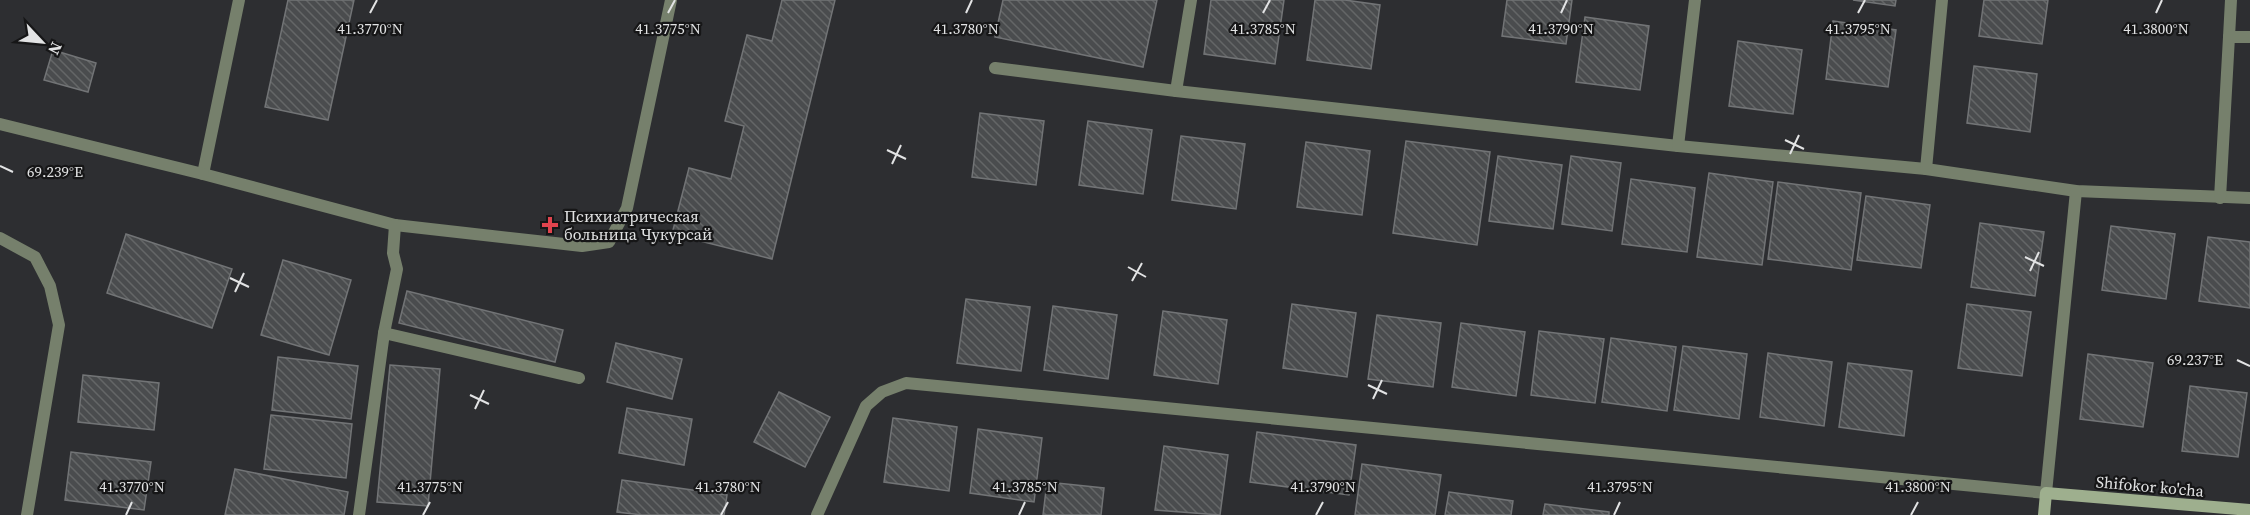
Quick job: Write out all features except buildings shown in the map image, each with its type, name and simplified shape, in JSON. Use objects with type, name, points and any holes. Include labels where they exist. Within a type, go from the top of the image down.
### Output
[{"type":"street","points":[[203,174],[239,0]]},
{"type":"street","points":[[0,124],[203,174],[395,225],[582,246],[609,242],[627,208],[671,0]]},
{"type":"street","points":[[1176,91],[1191,0]]},
{"type":"street","points":[[1678,146],[1695,0]]},
{"type":"street","points":[[1926,169],[1942,0]]},
{"type":"street","points":[[2220,198],[2230,0]]},
{"type":"street","points":[[2229,37],[2250,37]]},
{"type":"street","points":[[995,68],[1176,91],[1678,146],[1926,169],[2076,191],[2250,198]]},
{"type":"street","points":[[2044,515],[2076,191]]},
{"type":"street","points":[[359,515],[384,333],[397,269],[393,253],[395,225]]},
{"type":"street","points":[[0,238],[35,257],[51,286],[59,325],[27,515]]},
{"type":"street","points":[[384,333],[579,378]]},
{"type":"street","points":[[817,515],[866,406],[882,392],[906,383],[2046,494]]},
{"type":"street","name":"Shifokor ko'cha","points":[[2046,494],[2250,510]]},
{"type":"place","name":"Психиатрическая больница Чукурсай","points":[[550,225]]}]
